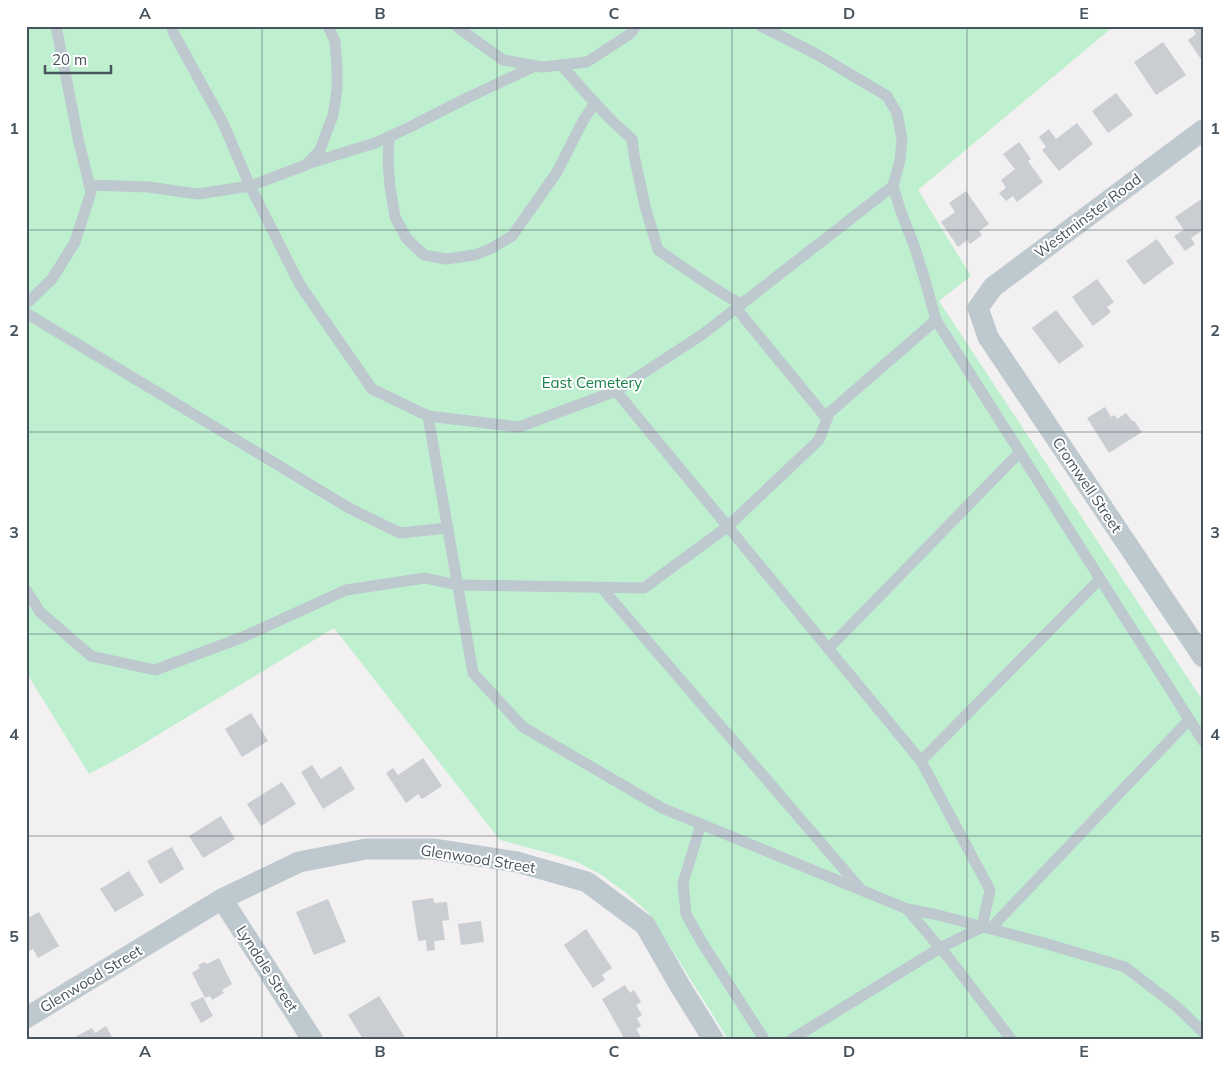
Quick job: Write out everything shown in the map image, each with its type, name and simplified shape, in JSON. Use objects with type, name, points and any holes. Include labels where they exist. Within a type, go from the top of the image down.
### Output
[{"type":"street","name":"Westminster Road","points":[[978,308],[994,287],[1203,130]]},
{"type":"street","name":"Cromwell Street","points":[[978,308],[988,337],[1203,658]]},
{"type":"street","name":"Glenwood Street","points":[[26,1018],[222,899],[299,862],[366,849],[433,848],[517,862],[586,882],[645,925],[713,1039]]},
{"type":"street","name":"Lyndale Street","points":[[222,899],[312,1039]]},
{"type":"lane","points":[[26,304],[52,279],[75,242],[91,192],[78,138],[56,26]]},
{"type":"lane","points":[[172,26],[173,32],[223,123],[250,186],[300,285],[372,389],[428,416],[519,427],[616,391],[703,334],[893,186]]},
{"type":"lane","points":[[306,165],[320,150],[333,115],[338,90],[335,42],[328,26]]},
{"type":"lane","points":[[456,26],[503,60],[542,68],[587,62],[630,34],[636,26]]},
{"type":"lane","points":[[762,26],[818,55],[887,96],[897,114],[902,139],[900,160],[893,186],[915,248],[936,320],[1203,741]]},
{"type":"lane","points":[[561,65],[612,121],[632,139],[645,206],[658,250],[739,306],[827,420]]},
{"type":"lane","points":[[89,185],[148,187],[198,194],[250,186],[306,165],[375,143],[535,66]]},
{"type":"lane","points":[[388,137],[390,187],[395,217],[407,239],[424,255],[446,259],[475,255],[492,248],[512,236],[557,172],[584,119],[595,103]]},
{"type":"lane","points":[[26,313],[349,508],[400,533],[448,528]]},
{"type":"lane","points":[[26,590],[40,612],[90,656],[155,670],[243,637],[346,590],[425,578],[458,585],[644,588],[727,527],[819,440],[829,413],[936,320]]},
{"type":"lane","points":[[616,391],[921,761],[990,890],[986,928]]},
{"type":"lane","points":[[428,416],[473,673],[523,726],[662,808],[907,909],[934,914],[1044,943],[1125,968],[1176,1006],[1203,1032]]},
{"type":"lane","points":[[828,649],[1020,452]]},
{"type":"lane","points":[[921,761],[1100,579]]},
{"type":"lane","points":[[602,587],[861,889]]},
{"type":"lane","points":[[792,1039],[940,948],[986,928],[1189,720]]},
{"type":"lane","points":[[702,824],[683,883],[686,914],[764,1039]]},
{"type":"lane","points":[[907,909],[1011,1039]]},
{"type":"green space","name":"East Cemetery","points":[[26,26],[1114,26],[918,190],[971,276],[939,301],[1203,701],[1203,1039],[728,1039],[648,912],[600,874],[577,862],[500,840],[334,628],[128,753],[89,774],[26,672]]},
{"type":"building","points":[[1197,26],[1203,26],[1203,62],[1188,40],[1196,34],[1193,29]]},
{"type":"building","points":[[1163,42],[1186,75],[1156,95],[1134,62]]},
{"type":"building","points":[[1116,93],[1133,115],[1108,133],[1092,111]]},
{"type":"building","points":[[1077,123],[1093,144],[1059,171],[1042,150],[1046,147],[1039,137],[1049,129],[1056,139]]},
{"type":"building","points":[[1019,142],[1031,159],[1028,161],[1043,182],[1017,202],[1013,196],[1006,201],[999,193],[1006,188],[1001,180],[1015,169],[1003,154]]},
{"type":"building","points":[[966,191],[989,224],[979,231],[982,235],[970,244],[967,240],[958,247],[941,222],[955,212],[949,203]]},
{"type":"building","points":[[1203,198],[1203,230],[1191,238],[1195,244],[1185,251],[1174,236],[1184,230],[1175,217]]},
{"type":"building","points":[[1157,239],[1174,263],[1144,285],[1126,261]]},
{"type":"building","points":[[1097,279],[1114,302],[1107,307],[1111,312],[1093,326],[1072,297]]},
{"type":"building","points":[[1056,310],[1084,346],[1059,364],[1032,328]]},
{"type":"building","points":[[1105,407],[1111,417],[1115,415],[1117,419],[1126,413],[1142,432],[1109,453],[1087,418]]},
{"type":"building","points":[[251,713],[268,741],[242,757],[225,729]]},
{"type":"building","points":[[423,758],[442,786],[422,799],[418,794],[406,803],[386,773],[393,768],[398,775]]},
{"type":"building","points":[[312,765],[321,779],[341,766],[355,789],[323,809],[301,772]]},
{"type":"building","points":[[282,782],[296,804],[261,826],[247,804]]},
{"type":"building","points":[[221,816],[235,839],[203,858],[189,836]]},
{"type":"building","points":[[172,847],[184,869],[160,884],[147,861]]},
{"type":"building","points":[[129,871],[144,895],[115,912],[100,889]]},
{"type":"building","points":[[433,898],[434,903],[447,902],[449,920],[442,921],[445,940],[434,941],[435,950],[427,951],[426,940],[418,941],[412,901]]},
{"type":"building","points":[[328,899],[346,942],[314,955],[296,912]]},
{"type":"building","points":[[39,912],[59,946],[38,958],[33,949],[26,953],[26,919]]},
{"type":"building","points":[[481,921],[484,942],[461,945],[458,924]]},
{"type":"building","points":[[586,929],[612,968],[602,975],[605,980],[593,988],[564,945]]},
{"type":"building","points":[[219,958],[232,984],[222,990],[224,993],[212,1000],[210,996],[205,998],[192,973],[200,968],[198,965],[205,962],[207,964]]},
{"type":"building","points":[[625,985],[630,993],[634,990],[641,1002],[636,1005],[642,1015],[637,1018],[641,1026],[636,1029],[642,1039],[618,1039],[623,1036],[602,999]]},
{"type":"building","points":[[379,996],[406,1039],[363,1039],[348,1015]]},
{"type":"building","points":[[203,997],[213,1016],[201,1023],[190,1003]]},
{"type":"building","points":[[106,1026],[113,1039],[71,1039],[92,1028],[95,1033]]}]
